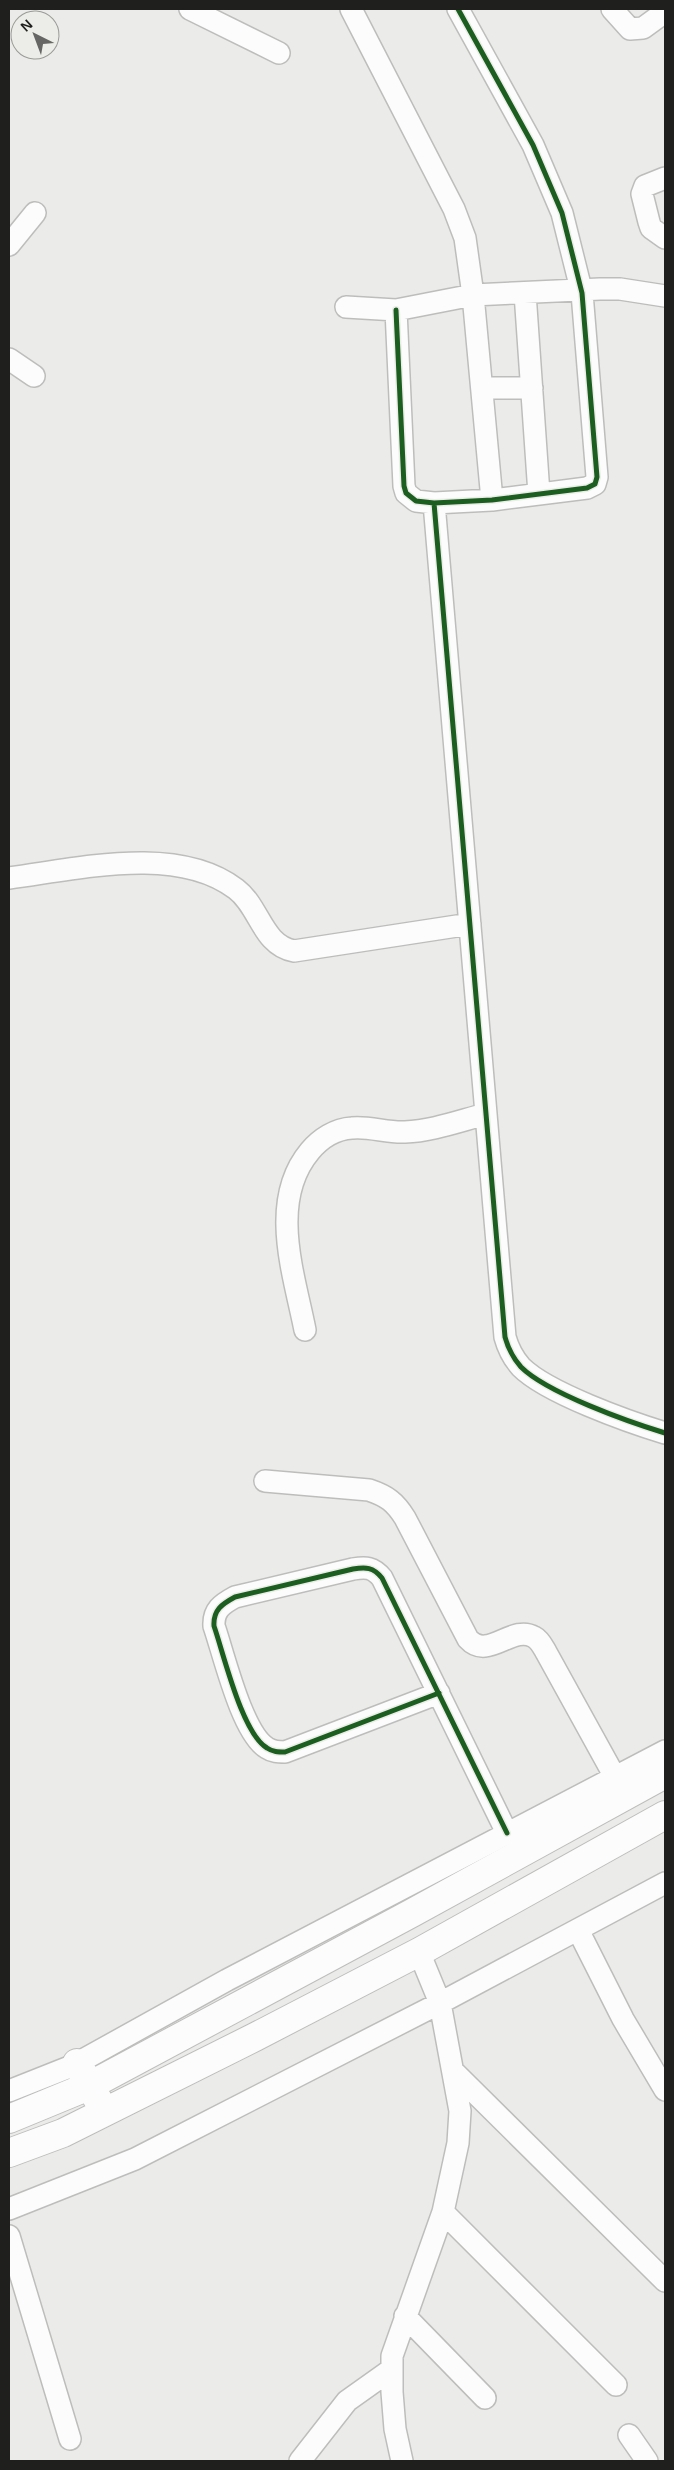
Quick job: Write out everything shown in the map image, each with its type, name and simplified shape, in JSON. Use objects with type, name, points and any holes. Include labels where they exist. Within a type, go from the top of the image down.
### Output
[{"type":"highway","points":[[9,2119],[83,2074],[412,1913],[665,1774]]},
{"type":"highway","points":[[9,2153],[63,2133],[419,1952],[665,1815]]},
{"type":"highway","points":[[83,2074],[105,2112]]},
{"type":"street","points":[[190,9],[279,53]]},
{"type":"street","points":[[351,9],[454,209],[465,238],[473,294],[492,500]]},
{"type":"street","points":[[396,310],[404,486],[406,493],[416,501],[434,503],[492,500],[588,488],[594,484],[597,477],[581,290],[562,214],[533,145],[458,9]]},
{"type":"street","points":[[612,9],[630,30],[643,28],[665,12]]},
{"type":"street","points":[[665,178],[645,186],[642,194],[652,228],[665,238]]},
{"type":"street","points":[[9,245],[35,214]]},
{"type":"street","points":[[346,308],[396,310],[473,294],[620,289],[663,296]]},
{"type":"street","points":[[525,293],[540,494]]},
{"type":"street","points":[[9,359],[34,376]]},
{"type":"street","points":[[482,388],[532,388]]},
{"type":"street","points":[[434,503],[505,1336],[512,1356],[527,1372],[551,1387],[636,1424],[665,1433]]},
{"type":"street","points":[[9,878],[139,862],[174,864],[199,869],[237,890],[252,906],[271,939],[284,949],[294,951],[470,924]]},
{"type":"street","points":[[304,1330],[288,1237],[287,1203],[294,1178],[306,1156],[318,1142],[336,1132],[352,1128],[402,1132],[417,1131],[486,1114]]},
{"type":"street","points":[[265,1481],[369,1490],[385,1495],[394,1502],[405,1518],[472,1644],[481,1647],[515,1636],[526,1634],[534,1637],[546,1652],[615,1777]]},
{"type":"street","points":[[439,1693],[285,1752],[275,1752],[258,1740],[246,1722],[214,1626],[213,1616],[218,1608],[235,1597],[353,1569],[372,1568],[382,1578],[439,1693],[507,1832]]},
{"type":"street","points":[[9,2091],[83,2074],[227,1980],[415,1884],[507,1832],[665,1751]]},
{"type":"street","points":[[9,2209],[135,2158],[440,2003],[665,1884]]},
{"type":"street","points":[[578,1930],[623,2018],[665,2090]]},
{"type":"street","points":[[402,2461],[395,2429],[392,2356],[443,2212],[458,2143],[460,2111],[440,2003],[419,1952]]},
{"type":"street","points":[[454,2072],[665,2281]]},
{"type":"street","points":[[443,2212],[616,2385]]},
{"type":"street","points":[[9,2236],[70,2439]]},
{"type":"street","points":[[405,2316],[485,2398]]},
{"type":"street","points":[[300,2461],[347,2401],[392,2369]]},
{"type":"street","points":[[629,2436],[647,2461]]},
{"type":"cycle path","points":[[396,310],[404,486],[406,493],[416,501],[434,503],[492,500],[587,488],[595,484],[597,477],[582,293],[562,213],[533,145],[458,9]]},
{"type":"cycle path","points":[[434,503],[505,1337],[511,1353],[521,1367],[549,1387],[589,1406],[665,1433]]},
{"type":"cycle path","points":[[439,1693],[285,1752],[271,1750],[258,1740],[242,1710],[214,1626],[215,1616],[222,1605],[235,1597],[353,1569],[366,1568],[376,1572],[382,1578],[507,1833]]}]
